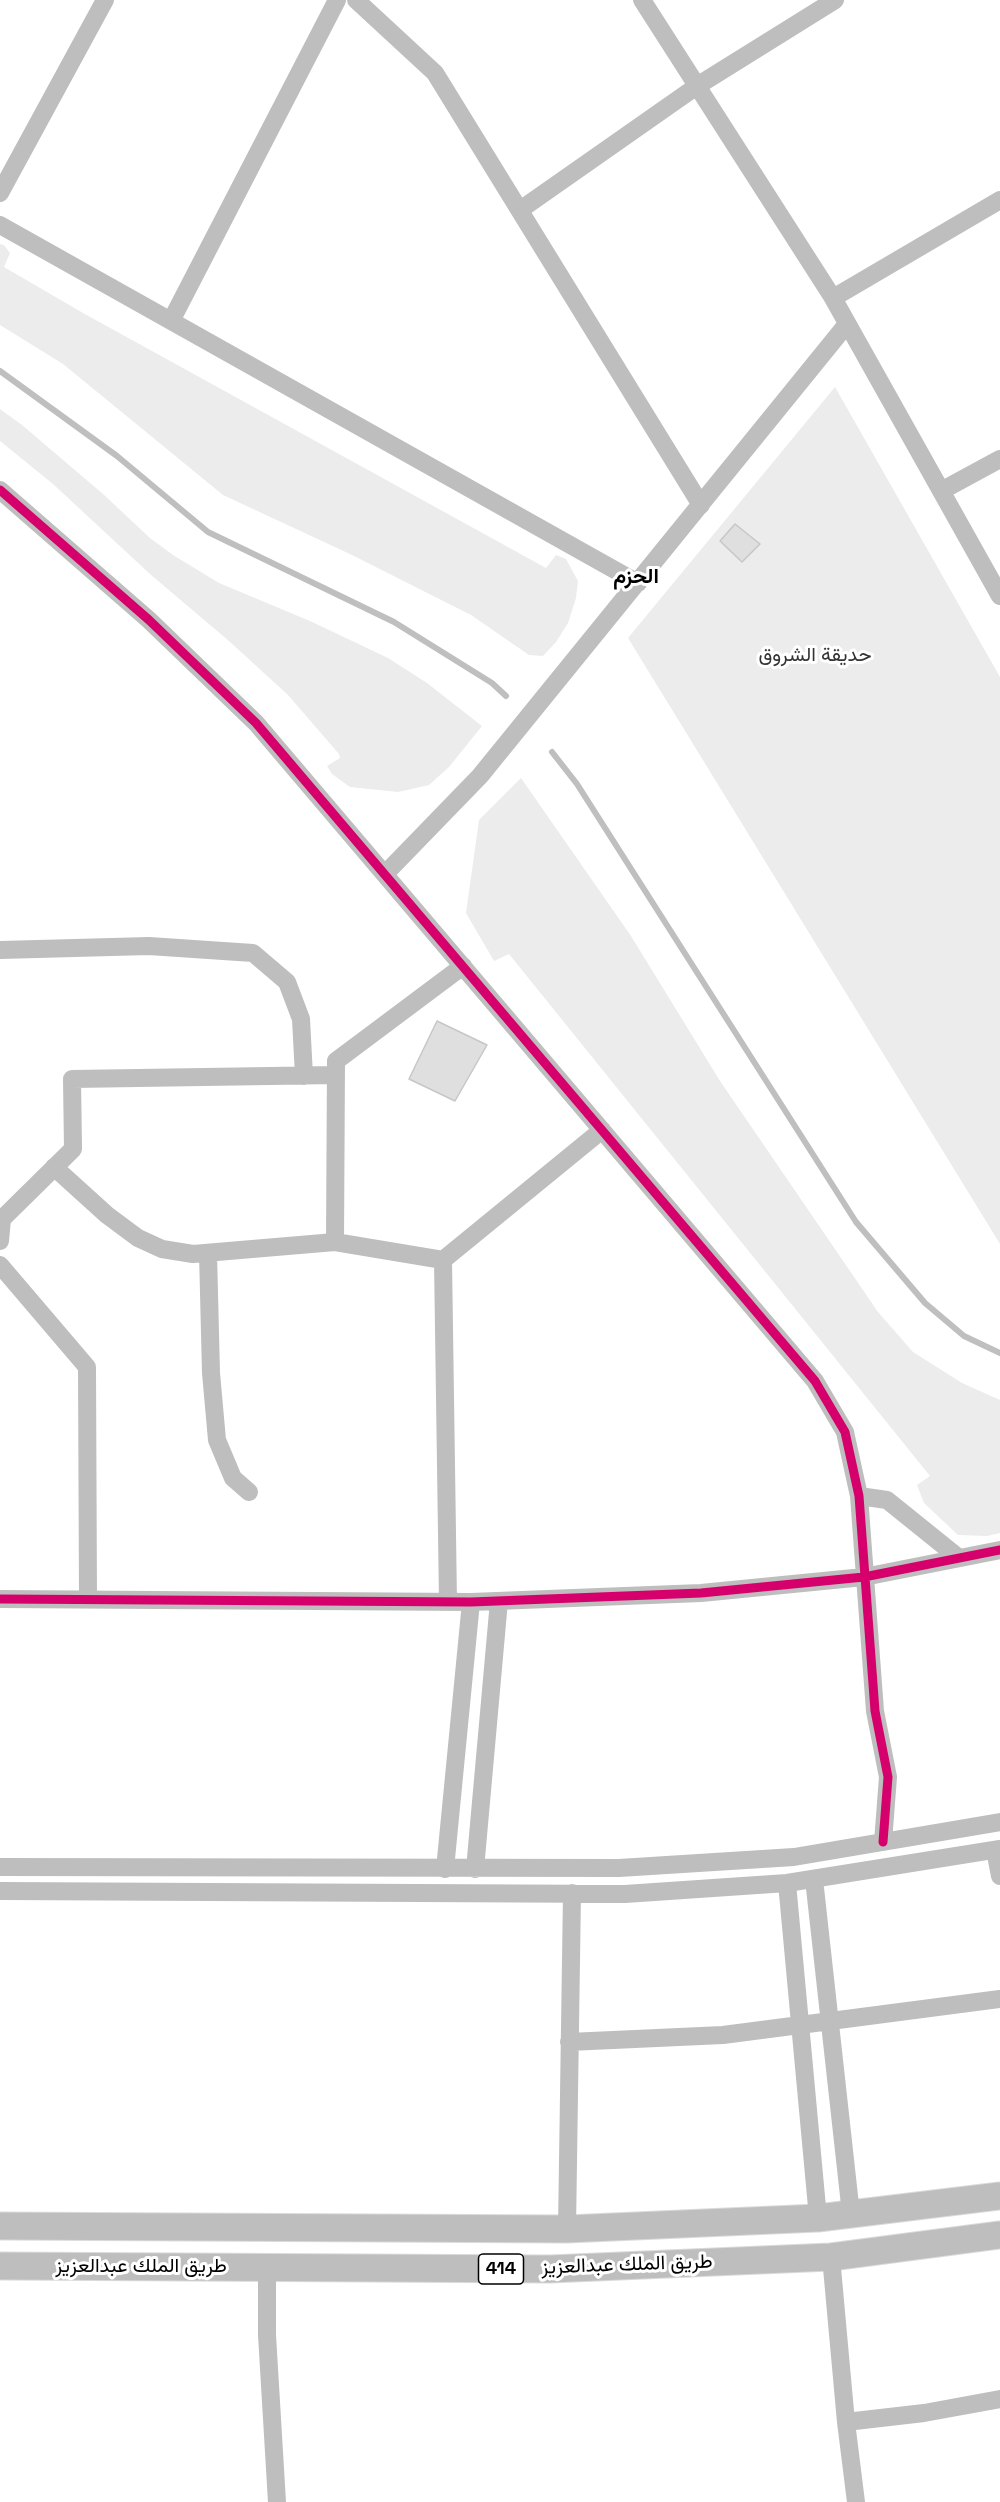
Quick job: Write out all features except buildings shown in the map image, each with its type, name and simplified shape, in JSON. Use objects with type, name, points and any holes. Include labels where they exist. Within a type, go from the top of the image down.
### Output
[{"type":"highway","name":"طريق الملك عبدالعزيز","points":[[0,2226],[567,2229],[818,2218],[1000,2196]]},
{"type":"highway","name":"طريق الملك عبدالعزيز","points":[[0,2266],[550,2269],[831,2257],[1000,2235]]},
{"type":"street","points":[[0,193],[105,0]]},
{"type":"street","points":[[171,321],[336,0]]},
{"type":"street","points":[[356,0],[435,73],[701,505]]},
{"type":"street","points":[[642,0],[833,298],[1000,596]]},
{"type":"street","points":[[520,210],[697,86],[835,0]]},
{"type":"street","points":[[833,298],[1000,200]]},
{"type":"street","points":[[0,225],[638,583]]},
{"type":"street","points":[[385,874],[480,776],[848,324]]},
{"type":"street","points":[[941,490],[1000,459]]},
{"type":"street","points":[[0,490],[149,620],[256,723],[815,1380],[845,1432],[859,1496],[875,1711],[888,1777],[883,1842]]},
{"type":"street","points":[[0,950],[149,946],[253,953],[287,982],[301,1020],[304,1076]]},
{"type":"street","points":[[334,1242],[336,1061],[463,966]]},
{"type":"street","points":[[0,1240],[2,1219],[73,1149],[72,1079],[336,1075]]},
{"type":"street","points":[[54,1167],[107,1215],[138,1238],[162,1249],[193,1254],[334,1242],[443,1260],[602,1130]]},
{"type":"street","points":[[208,1253],[211,1374],[217,1440],[233,1478],[249,1492]]},
{"type":"street","points":[[443,1260],[448,1602]]},
{"type":"street","points":[[0,1265],[87,1367],[88,1599]]},
{"type":"street","points":[[859,1496],[887,1500],[959,1558]]},
{"type":"street","points":[[0,1599],[471,1602],[701,1593],[864,1577],[1000,1550]]},
{"type":"street","points":[[475,1869],[499,1601]]},
{"type":"street","points":[[444,1869],[471,1602]]},
{"type":"street","points":[[0,1867],[619,1868],[794,1857],[1000,1822]]},
{"type":"street","points":[[0,1891],[625,1894],[787,1883],[997,1850],[1000,1876]]},
{"type":"street","points":[[814,1879],[851,2214]]},
{"type":"street","points":[[787,1883],[818,2218]]},
{"type":"street","points":[[567,2229],[572,1893]]},
{"type":"street","points":[[569,2042],[723,2035],[1000,1999]]},
{"type":"street","points":[[831,2257],[846,2422],[856,2502]]},
{"type":"street","points":[[267,2267],[267,2335],[277,2502]]},
{"type":"street","points":[[846,2422],[924,2413],[1000,2399]]},
{"type":"green space","points":[[0,244],[4,245],[10,253],[4,267],[83,313],[546,568],[556,555],[566,559],[578,581],[576,598],[568,623],[556,642],[543,656],[529,655],[471,615],[352,555],[223,495],[63,364],[0,325]]},
{"type":"green space","name":"حديقة الشروق","points":[[835,387],[1000,677],[1000,1244],[628,638]]},
{"type":"green space","points":[[0,409],[22,425],[103,494],[150,538],[173,555],[219,583],[310,621],[388,658],[427,683],[482,726],[449,767],[429,785],[398,792],[350,787],[332,774],[327,766],[340,758],[339,754],[288,695],[150,574],[53,484],[0,441]]},
{"type":"green space","points":[[521,778],[631,936],[720,1081],[878,1312],[913,1352],[962,1383],[1000,1400],[1000,1533],[987,1536],[958,1535],[924,1503],[917,1485],[930,1476],[509,954],[494,961],[466,913],[479,820]]},
{"type":"waterway","points":[[0,371],[117,456],[208,532],[394,622],[492,683],[506,696]]},
{"type":"waterway","points":[[552,752],[577,784],[856,1222],[925,1303],[964,1336],[1000,1353]]},
{"type":"cycle path","points":[[0,490],[149,620],[256,723],[815,1381],[845,1432],[859,1496],[875,1711],[888,1777],[883,1842]]},
{"type":"cycle path","points":[[0,1599],[471,1602],[701,1593],[864,1577],[1000,1550]]},
{"type":"district","name":"الحزم","points":[[636,577]]}]
